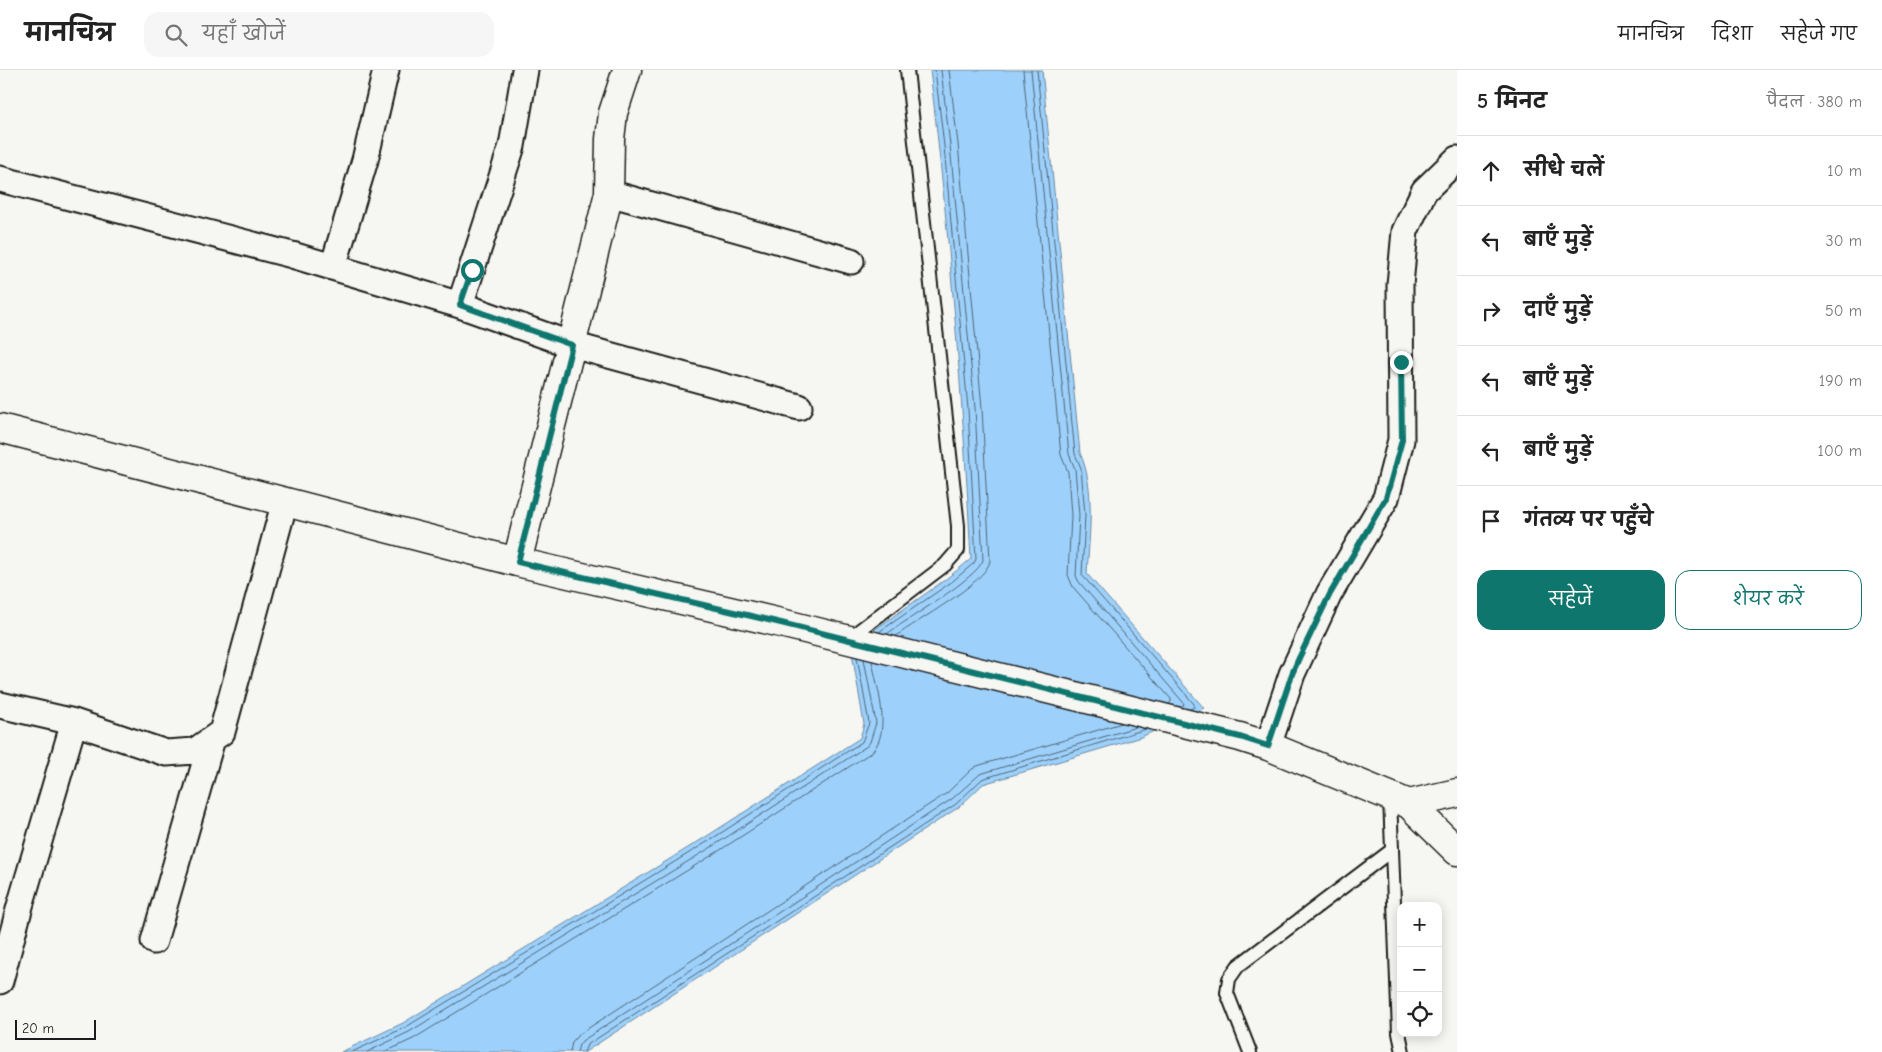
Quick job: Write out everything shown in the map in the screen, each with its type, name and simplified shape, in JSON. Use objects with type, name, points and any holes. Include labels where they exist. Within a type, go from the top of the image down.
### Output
[{"type":"street","points":[[333,267],[365,160],[386,70]]},
{"type":"street","points":[[460,305],[512,146],[524,70]]},
{"type":"street","points":[[518,562],[609,193],[610,139],[613,113],[626,70]]},
{"type":"street","points":[[1268,746],[1292,674],[1313,629],[1330,594],[1386,498],[1402,440],[1400,285],[1405,231],[1424,191],[1457,159]]},
{"type":"street","points":[[0,179],[283,252],[460,305],[572,345],[799,406]]},
{"type":"street","points":[[609,193],[851,261]]},
{"type":"street","points":[[0,428],[518,562],[781,623],[1240,737],[1268,746],[1399,800],[1457,851]]},
{"type":"street","points":[[0,704],[74,722],[166,754],[195,750],[222,732],[285,501]]},
{"type":"street","points":[[0,981],[10,904],[74,722]]},
{"type":"street","points":[[154,941],[212,739]]},
{"type":"street","points":[[1399,800],[1457,793]]},
{"type":"lane","points":[[847,640],[945,565],[958,550],[958,526],[907,70]]},
{"type":"lane","points":[[1399,800],[1392,850],[1399,1033],[1403,1052]]},
{"type":"lane","points":[[1250,1052],[1227,993],[1229,979],[1238,966],[1392,850]]},
{"type":"water","points":[[930,70],[1042,70],[1080,453],[1085,467],[1090,497],[1087,574],[1204,708],[1141,737],[983,784],[959,807],[585,1052],[341,1052],[403,1023],[704,838],[860,738],[864,724],[851,647],[971,559],[955,315]]},
{"type":"route","points":[[472,270],[460,305],[572,345],[518,562],[781,623],[1240,737],[1268,746],[1299,658],[1330,594],[1386,498],[1402,440],[1401,362]]}]
